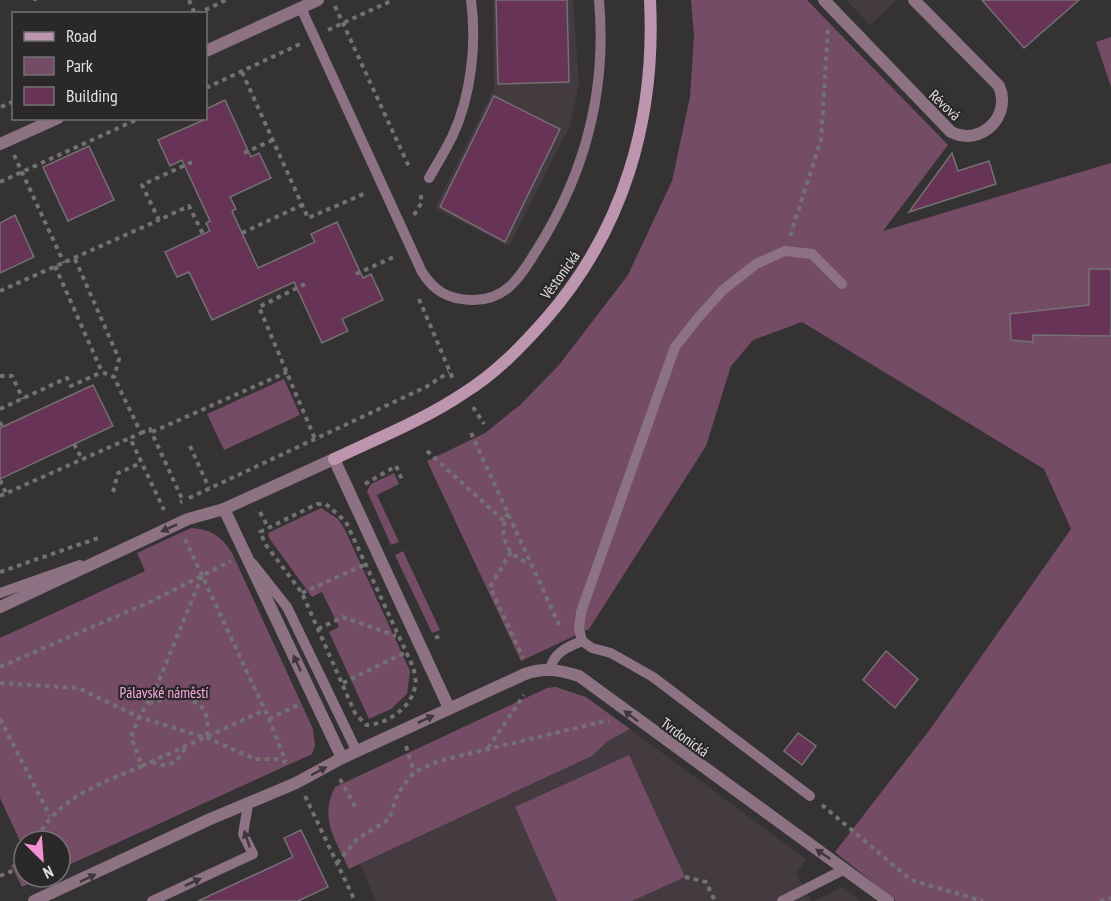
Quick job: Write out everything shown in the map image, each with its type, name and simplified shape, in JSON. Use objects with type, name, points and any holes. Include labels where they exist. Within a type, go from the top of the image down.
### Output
[{"type":"street","points":[[207,51],[318,0]]},
{"type":"street","name":"Věstonická","points":[[334,459],[407,425],[464,394],[496,370],[552,311],[585,268],[616,212],[636,153],[648,91],[651,56],[650,0]]},
{"type":"street","name":"Révová","points":[[827,3],[951,132],[968,137],[981,134],[1000,116],[1004,96],[999,86],[914,0]]},
{"type":"street","points":[[6,147],[54,120]]},
{"type":"street","points":[[0,607],[188,519],[224,509],[334,459],[449,708],[248,805],[208,820],[34,901]]},
{"type":"street","points":[[224,509],[342,758]]},
{"type":"street","name":"Tvrdonická","points":[[449,708],[530,672],[555,670],[579,676],[888,901]]},
{"type":"lane","points":[[429,178],[452,137],[465,97],[474,24],[471,0]]},
{"type":"lane","points":[[301,8],[422,272],[431,284],[446,296],[474,301],[496,296],[514,285],[569,193],[581,162],[594,109],[600,52],[599,0]]},
{"type":"lane","points":[[810,796],[653,677],[611,652],[592,648],[582,641],[579,629],[581,612],[675,347],[723,290],[756,264],[785,251],[812,254],[842,285]]},
{"type":"lane","points":[[245,554],[281,597],[357,752]]},
{"type":"lane","points":[[0,593],[34,579],[106,557]]},
{"type":"lane","points":[[555,670],[552,660],[569,646],[582,641]]},
{"type":"lane","points":[[152,901],[253,854],[243,834],[248,805]]},
{"type":"lane","points":[[782,901],[845,869]]},
{"type":"path","points":[[200,12],[226,0]]},
{"type":"path","points":[[333,0],[413,177]]},
{"type":"path","points":[[785,251],[821,140],[827,3]]},
{"type":"path","points":[[242,72],[308,218],[369,191]]},
{"type":"path","points":[[0,182],[136,120]]},
{"type":"path","points":[[244,153],[273,140]]},
{"type":"path","points":[[6,147],[22,172],[64,263]]},
{"type":"path","points":[[159,220],[142,185],[192,162]]},
{"type":"path","points":[[410,169],[416,165]]},
{"type":"path","points":[[417,185],[422,199],[414,216],[418,226]]},
{"type":"path","points":[[242,232],[302,205]]},
{"type":"path","points":[[0,290],[75,259],[189,206],[202,234]]},
{"type":"path","points":[[394,244],[404,265]]},
{"type":"path","points":[[356,274],[399,255]]},
{"type":"path","points":[[75,259],[119,359],[114,377],[141,433]]},
{"type":"path","points":[[55,266],[102,372],[114,377]]},
{"type":"path","points":[[305,284],[259,307],[315,439]]},
{"type":"path","points":[[418,296],[450,367],[449,372],[464,394]]},
{"type":"path","points":[[71,386],[102,372]]},
{"type":"path","points":[[152,432],[287,372]]},
{"type":"path","points":[[176,504],[426,387],[449,372]]},
{"type":"path","points":[[0,376],[12,376],[23,399]]},
{"type":"path","points":[[0,409],[67,378],[74,394]]},
{"type":"path","points":[[0,496],[150,429],[183,501]]},
{"type":"path","points":[[471,433],[569,646]]},
{"type":"path","points":[[130,438],[162,511],[170,507]]},
{"type":"path","points":[[74,444],[82,459]]},
{"type":"path","points":[[190,446],[209,488]]},
{"type":"path","points":[[428,451],[504,521]]},
{"type":"path","points":[[113,492],[118,473],[141,463]]},
{"type":"path","points":[[396,466],[403,482]]},
{"type":"path","points":[[0,480],[6,493]]},
{"type":"path","points":[[317,504],[326,504],[346,522],[366,564],[408,651],[416,686],[410,700],[401,711],[373,725],[362,722],[302,593],[266,544],[260,532],[317,504]]},
{"type":"path","points":[[508,513],[504,521],[503,537],[519,561],[531,564]]},
{"type":"path","points":[[0,683],[78,688],[139,717],[207,738],[255,759],[276,759],[287,764],[269,718],[182,531]]},
{"type":"path","points":[[0,572],[108,535]]},
{"type":"path","points":[[0,667],[153,601],[266,544]]},
{"type":"path","points":[[511,552],[490,587],[530,672]]},
{"type":"path","points":[[302,593],[366,564]]},
{"type":"path","points":[[142,766],[131,737],[139,717],[148,705],[193,603],[202,576]]},
{"type":"path","points":[[318,629],[343,617],[402,639]]},
{"type":"path","points":[[342,683],[408,651]]},
{"type":"path","points":[[487,749],[530,687]]},
{"type":"path","points":[[148,705],[160,699],[178,697],[196,704],[207,719],[207,738]]},
{"type":"path","points":[[269,718],[313,697]]},
{"type":"path","points":[[43,829],[50,816],[88,790],[265,710]]},
{"type":"path","points":[[0,719],[50,816]]},
{"type":"path","points":[[336,863],[356,840],[389,819],[398,793],[414,772],[439,761],[610,719]]},
{"type":"path","points":[[152,762],[161,766],[171,764],[180,759],[186,747]]},
{"type":"path","points":[[408,753],[414,772]]},
{"type":"path","points":[[339,778],[357,810]]},
{"type":"path","points":[[304,795],[355,901]]},
{"type":"path","points":[[810,796],[867,840],[911,880],[983,901]]},
{"type":"path","points":[[685,877],[706,882],[715,901]]},
{"type":"path","points":[[1100,901],[1111,898]]},
{"type":"shaded area","points":[[493,0],[573,0],[579,85],[569,128],[509,246],[435,208],[494,88]]},
{"type":"shaded area","points":[[846,0],[897,0],[870,25]]},
{"type":"shaded area","points":[[630,729],[806,859],[796,874],[811,901],[376,901],[360,864],[592,756],[607,741]]},
{"type":"shaded area","points":[[843,887],[860,901],[814,901]]},
{"type":"green space","points":[[691,0],[807,0],[948,145],[883,231],[1111,163],[1111,901],[896,901],[835,852],[931,728],[1071,529],[1044,469],[802,322],[753,340],[731,366],[706,446],[589,629],[521,661],[427,461],[485,433],[520,405],[559,365],[628,275],[672,181],[690,97],[694,36]]},
{"type":"green space","points":[[1111,37],[1111,87],[1096,42]]},
{"type":"green space","points":[[284,379],[300,415],[224,450],[207,414]]},
{"type":"green space","points":[[394,473],[399,484],[377,495],[399,542],[391,545],[367,491],[371,484]]},
{"type":"green space","points":[[321,508],[338,519],[344,528],[410,671],[407,694],[391,709],[369,719],[329,632],[339,627],[322,592],[312,597],[269,538],[268,533]]},
{"type":"green space","name":"Pálavské náměstí","points":[[191,528],[215,534],[224,542],[232,553],[313,729],[315,746],[312,754],[72,864],[72,829],[14,829],[0,798],[0,638],[145,571],[137,553]]},
{"type":"green space","points":[[403,551],[440,630],[432,633],[395,555]]},
{"type":"green space","points":[[556,687],[586,697],[630,729],[608,741],[592,756],[349,869],[334,838],[329,819],[330,798],[335,787],[547,688]]},
{"type":"green space","points":[[629,755],[685,877],[632,901],[557,901],[515,807]]},
{"type":"building","points":[[496,0],[567,0],[569,82],[498,84]]},
{"type":"building","points":[[982,0],[1079,0],[1024,48]]},
{"type":"building","points":[[494,96],[560,129],[505,242],[440,207]]},
{"type":"building","points":[[225,100],[251,157],[259,153],[271,178],[230,197],[236,209],[232,211],[258,268],[315,242],[311,234],[337,222],[363,278],[371,274],[383,300],[342,319],[348,331],[322,343],[294,282],[212,320],[189,272],[177,277],[165,252],[210,231],[206,223],[210,221],[182,160],[170,166],[158,140],[207,120],[207,109]]},
{"type":"building","points":[[89,146],[114,200],[68,221],[43,167]]},
{"type":"building","points":[[952,153],[958,171],[989,161],[996,184],[909,212]]},
{"type":"building","points":[[15,215],[34,257],[0,273],[0,223]]},
{"type":"building","points":[[1089,269],[1111,269],[1111,336],[1033,335],[1033,342],[1011,340],[1010,314],[1089,305]]},
{"type":"building","points":[[93,385],[113,426],[0,479],[0,428]]},
{"type":"building","points":[[886,651],[918,679],[895,708],[863,680]]},
{"type":"building","points":[[798,733],[816,746],[802,765],[784,751]]},
{"type":"building","points":[[301,830],[328,887],[298,901],[198,901],[293,857],[284,838]]}]
